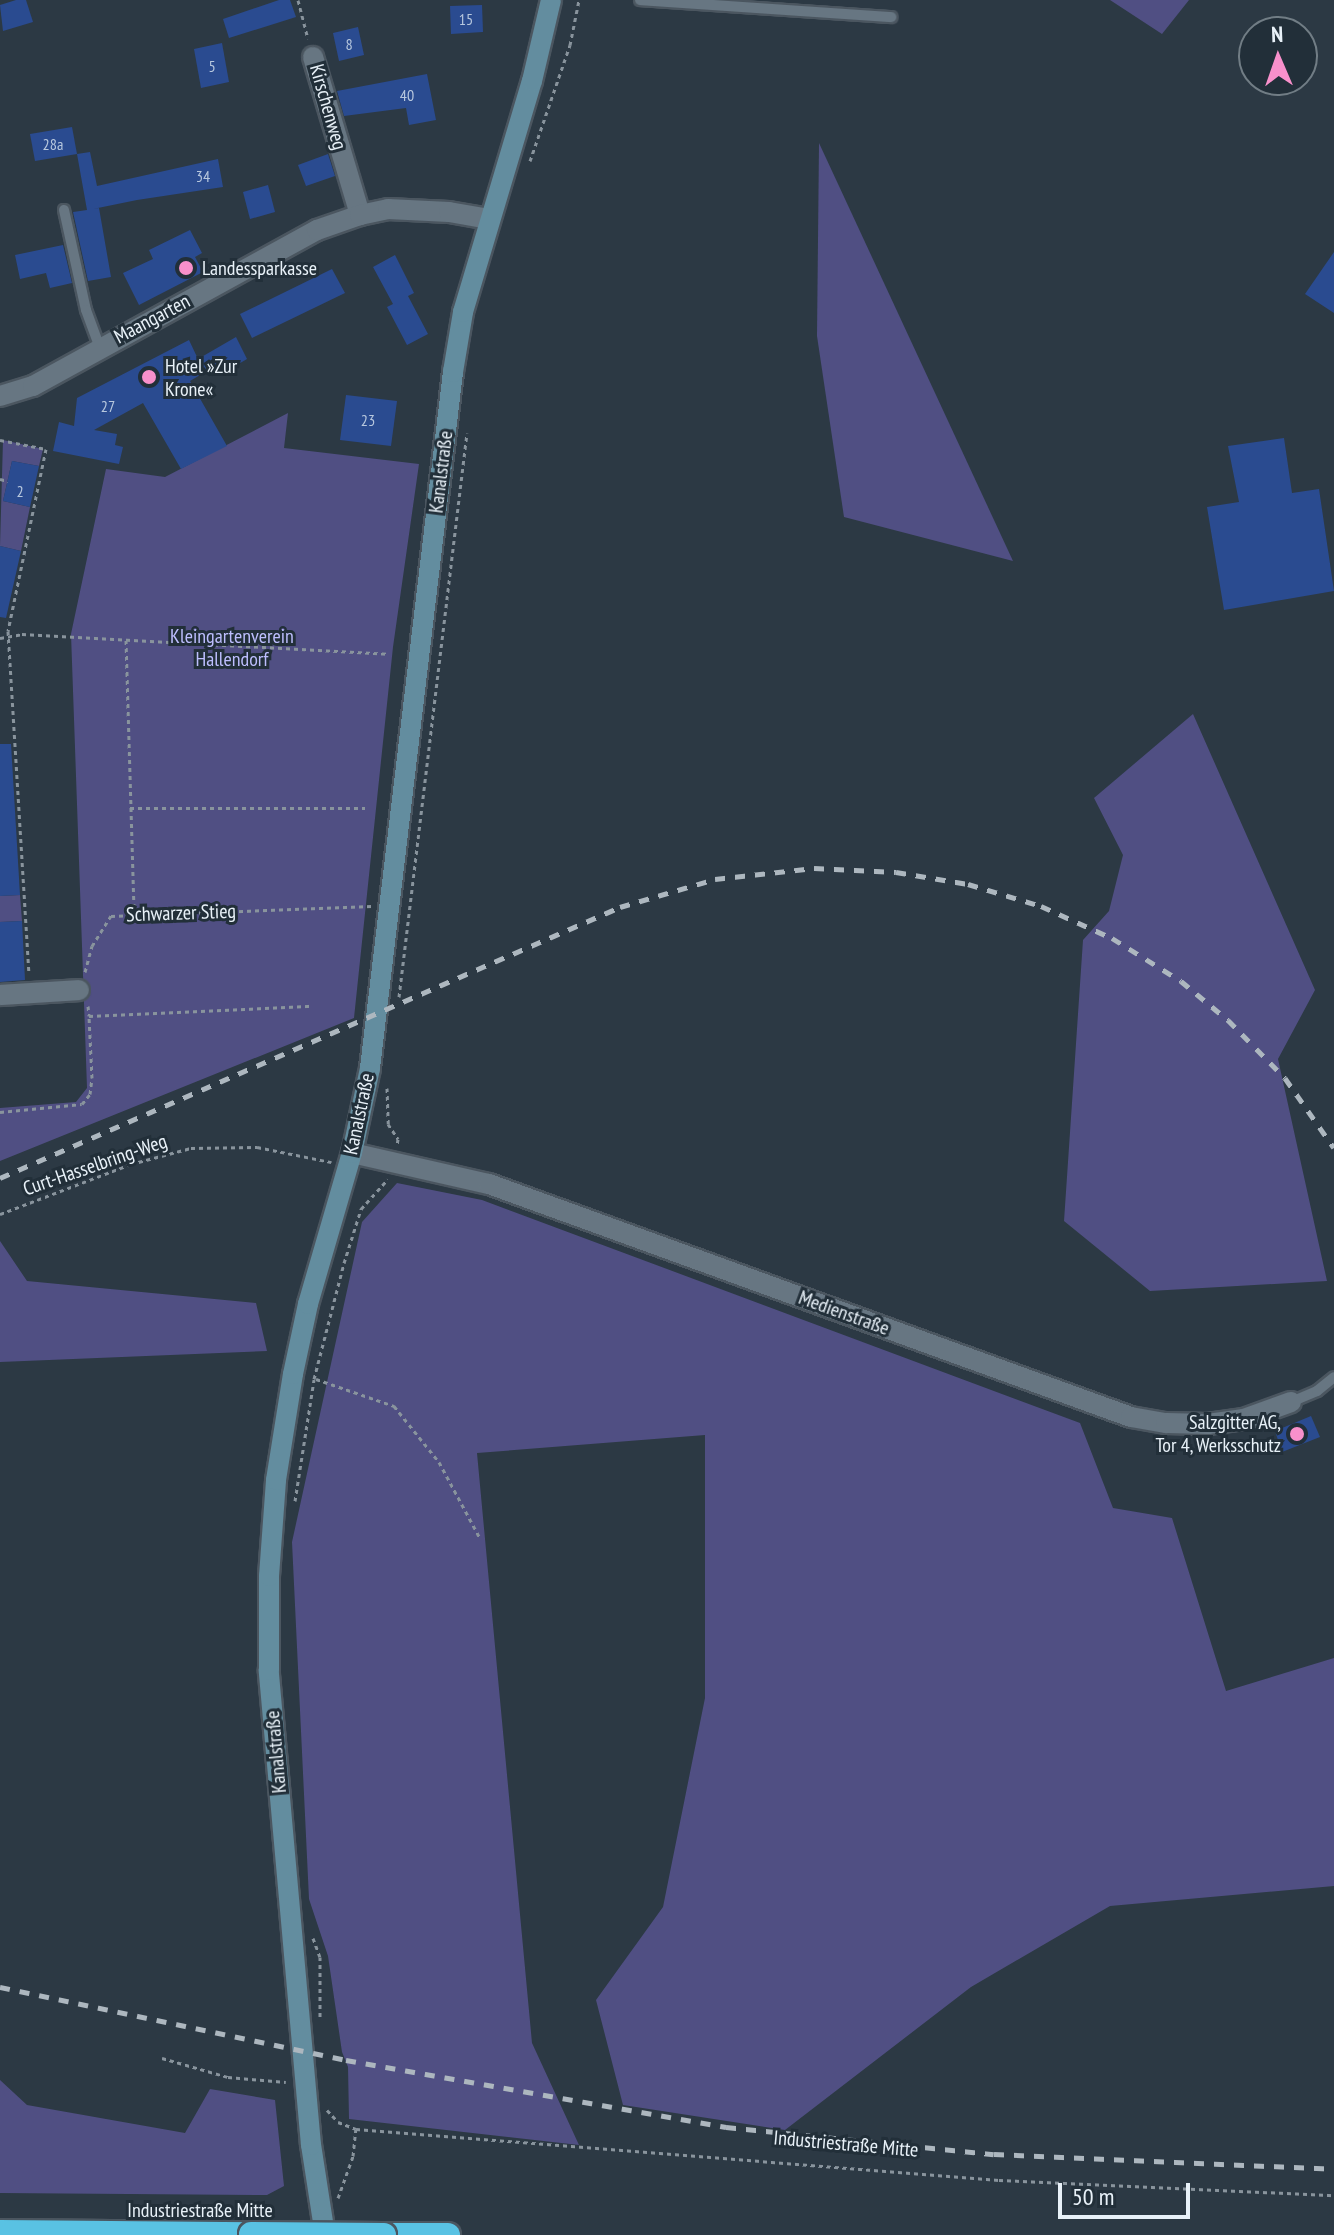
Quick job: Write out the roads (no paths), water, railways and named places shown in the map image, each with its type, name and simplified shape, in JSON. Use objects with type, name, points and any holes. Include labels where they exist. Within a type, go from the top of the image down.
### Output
[{"type":"highway","name":"Industriestraße Mitte","points":[[0,2232],[448,2235]]},
{"type":"street","name":"Kanalstraße","points":[[325,2235],[305,2083],[269,1670],[272,1521],[293,1374],[308,1304],[350,1160],[370,1068],[453,372],[463,312],[488,219],[532,81],[551,0]]},
{"type":"street","name":"Kirschenweg","points":[[313,57],[360,215]]},
{"type":"street","name":"Maangarten","points":[[0,396],[33,386],[317,230],[360,215],[412,209],[488,219]]},
{"type":"street","points":[[0,995],[79,990]]},
{"type":"street","name":"Medienstraße","points":[[350,1160],[390,1172],[489,1184],[1131,1417],[1166,1423],[1208,1424],[1244,1419],[1291,1402]]},
{"type":"lane","points":[[640,0],[891,17]]},
{"type":"lane","points":[[64,210],[86,310],[100,348]]},
{"type":"lane","name":"Medienstraße","points":[[1291,1402],[1317,1391],[1334,1377]]},
{"type":"railway","points":[[0,1178],[620,907],[715,879],[814,868],[896,872],[968,884],[1041,906],[1112,938],[1181,981],[1228,1020],[1285,1078],[1334,1148]]},
{"type":"railway","points":[[0,1987],[346,2060],[726,2127],[994,2154],[1334,2169]]},
{"type":"place","name":"Landessparkasse","points":[[186,268]]},
{"type":"place","name":"Hotel »Zur Krone«","points":[[149,377]]},
{"type":"place","name":"Salzgitter AG, Tor 4, Werksschutz","points":[[1297,1434]]},
{"type":"park label","name":"Kleingartenverein Hallendorf","points":[[232,648]]}]
